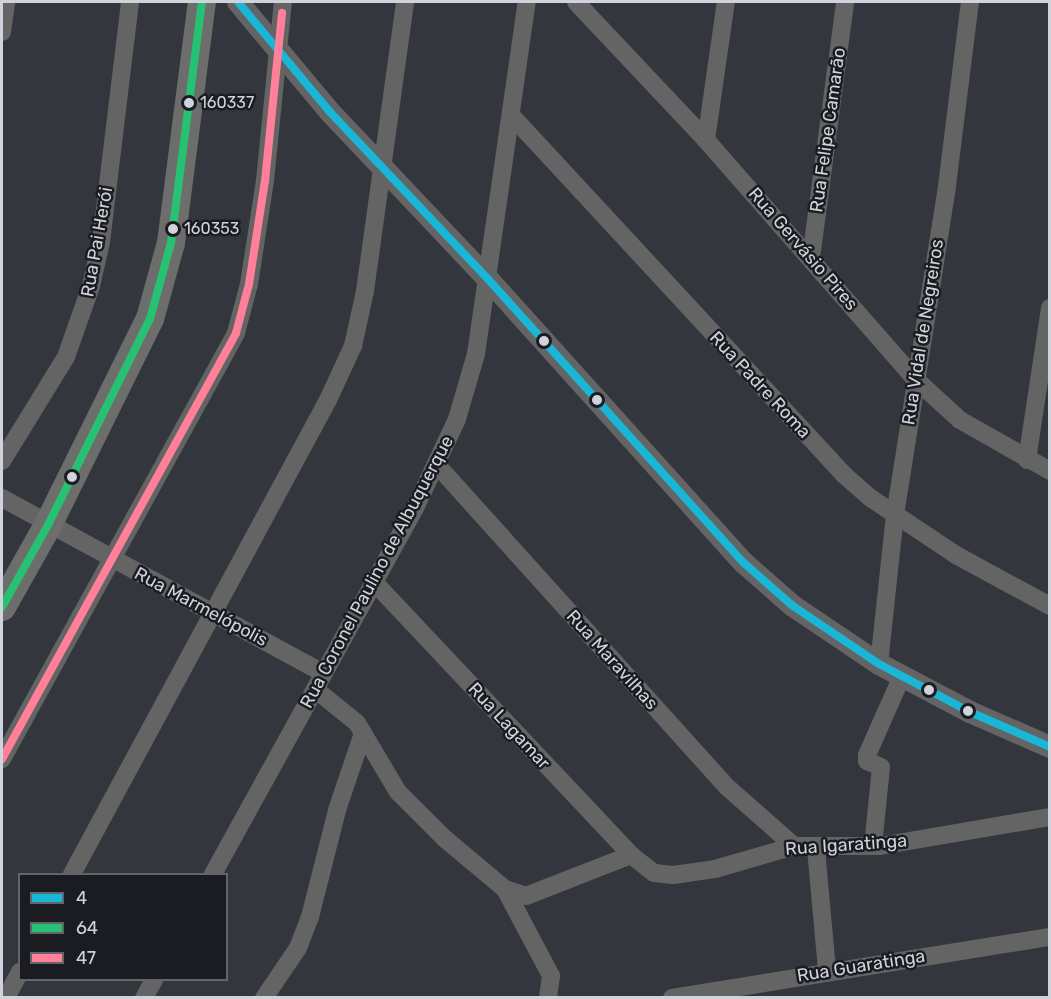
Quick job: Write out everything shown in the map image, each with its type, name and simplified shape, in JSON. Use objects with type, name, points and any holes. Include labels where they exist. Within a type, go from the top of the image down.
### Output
[{"type":"main road","points":[[2,607],[48,525],[134,354],[161,283],[171,243],[201,2]]},
{"type":"street","points":[[2,32],[6,2]]},
{"type":"street","name":"Rua Pai Herói","points":[[2,461],[66,357],[91,286],[101,242],[130,2]]},
{"type":"street","points":[[238,2],[329,111],[488,279],[744,563],[793,606],[879,664],[1050,747]]},
{"type":"street","points":[[2,759],[110,558],[236,333],[249,284],[265,181],[277,49],[284,2]]},
{"type":"street","points":[[73,873],[328,400],[353,346],[365,291],[380,163],[405,2]]},
{"type":"street","name":"Rua Coronel Paulino de Albuquerque","points":[[214,873],[437,465],[457,419],[476,354],[527,2]]},
{"type":"street","name":"Rua Gervásio Pires","points":[[576,2],[706,140],[914,378],[960,420],[1050,471]]},
{"type":"street","points":[[706,140],[726,2]]},
{"type":"street","name":"Rua Felipe Camarão","points":[[811,258],[845,2]]},
{"type":"street","name":"Rua Vidal de Negreiros","points":[[879,664],[895,515],[914,378],[947,186],[970,2]]},
{"type":"street","name":"Rua Padre Roma","points":[[511,115],[781,410],[843,474],[895,515],[966,561],[1050,606]]},
{"type":"street","points":[[1027,460],[1050,308]]},
{"type":"street","name":"Rua Maravilhas","points":[[437,465],[727,787],[794,846]]},
{"type":"street","name":"Rua Marmelópolis","points":[[2,498],[48,525],[213,612],[319,681],[363,733],[398,792],[444,838],[505,889]]},
{"type":"street","name":"Rua Lagamar","points":[[373,581],[631,855],[646,868]]},
{"type":"street","points":[[873,846],[881,767],[867,761],[867,755],[902,676]]},
{"type":"street","points":[[264,998],[298,948],[310,917],[337,810],[363,733]]},
{"type":"street","name":"Rua Igaratinga","points":[[646,868],[660,875],[686,874],[794,846],[816,849],[873,846],[1050,818]]},
{"type":"street","points":[[816,849],[827,971]]},
{"type":"street","points":[[505,889],[526,896],[631,855]]},
{"type":"street","points":[[505,889],[551,976],[548,998]]},
{"type":"street","name":"Rua Guaratinga","points":[[672,998],[827,971],[1050,937]]},
{"type":"street","points":[[6,998],[18,976]]},
{"type":"street","points":[[144,998],[153,981]]},
{"type":"transit line","name":"64","points":[[2,607],[48,525],[150,319],[171,243],[202,2]]},
{"type":"transit line","name":"4","points":[[238,2],[329,111],[488,279],[744,563],[793,606],[879,664],[970,712],[1050,747]]},
{"type":"transit line","name":"47","points":[[2,759],[236,333],[249,284],[265,181],[282,13]]},
{"type":"place","name":"160337","points":[[189,103]]},
{"type":"place","name":"160353","points":[[173,229]]}]
